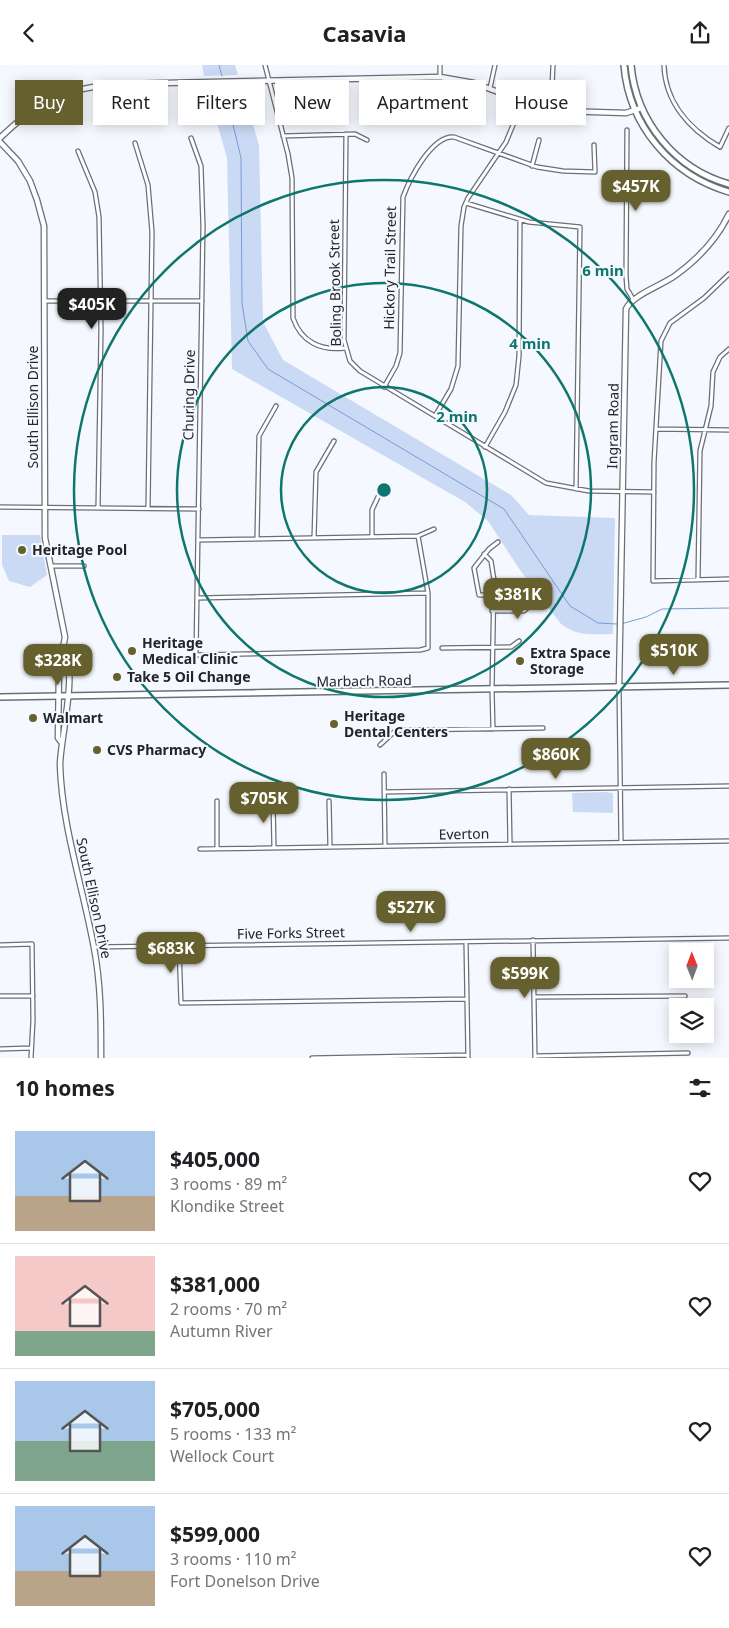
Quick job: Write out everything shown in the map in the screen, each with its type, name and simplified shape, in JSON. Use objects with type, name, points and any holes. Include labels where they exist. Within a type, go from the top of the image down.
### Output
[{"type":"main road","points":[[624,65],[627,87],[635,110],[650,139],[671,161],[695,178],[729,192]]},
{"type":"main road","points":[[631,65],[641,107],[656,134],[677,157],[702,174],[729,184]]},
{"type":"main road","name":"Marbach Road","points":[[0,697],[729,685]]},
{"type":"street","points":[[265,65],[283,136],[292,183],[291,301],[293,318],[301,334],[311,343],[327,349],[345,348]]},
{"type":"street","points":[[440,65],[440,77]]},
{"type":"street","points":[[490,88],[495,65]]},
{"type":"street","points":[[552,80],[553,65]]},
{"type":"street","points":[[664,65],[670,95],[683,116],[699,133],[720,147],[729,128]]},
{"type":"street","points":[[0,137],[34,108],[57,97],[82,88],[119,84],[440,77],[496,90]]},
{"type":"street","points":[[586,112],[626,113],[641,107]]},
{"type":"street","points":[[435,417],[453,384],[459,361],[461,226],[466,203],[506,143],[513,125]]},
{"type":"street","points":[[627,130],[626,276],[627,289],[633,299],[669,280],[687,267],[708,246],[729,214]]},
{"type":"street","points":[[283,136],[346,134],[360,135],[367,139]]},
{"type":"street","name":"Boling Brook Street","points":[[346,134],[345,348],[357,369],[546,483],[576,489],[654,492]]},
{"type":"street","name":"Hickory Trail Street","points":[[384,387],[400,357],[402,205],[410,181],[434,145],[443,138],[454,137],[532,166],[555,170],[595,172],[594,145]]},
{"type":"street","name":"Churing Drive","points":[[191,138],[198,155],[202,182],[199,540],[196,655],[420,650],[428,648],[428,593]]},
{"type":"street","points":[[532,166],[539,140]]},
{"type":"street","name":"South Ellison Drive","points":[[0,142],[18,161],[37,200],[44,226],[46,301],[45,538],[63,621],[64,652],[67,656],[68,670],[65,734],[61,743],[61,779],[64,807],[94,947],[100,986],[101,1058]]},
{"type":"street","points":[[134,143],[148,185],[152,231],[148,508]]},
{"type":"street","points":[[78,151],[90,176],[97,204],[100,301],[98,507]]},
{"type":"street","points":[[466,203],[520,220],[549,226],[580,227],[576,489]]},
{"type":"street","points":[[485,447],[505,412],[517,378],[520,220]]},
{"type":"street","points":[[729,274],[704,297],[678,315],[664,332],[659,351],[653,581],[729,579]]},
{"type":"street","name":"Ingram Road","points":[[619,687],[622,613],[626,313],[628,304],[633,299]]},
{"type":"street","points":[[46,301],[202,301]]},
{"type":"street","points":[[698,580],[699,459],[711,407],[713,372],[720,357],[729,349]]},
{"type":"street","points":[[257,539],[258,436],[276,406]]},
{"type":"street","points":[[656,429],[729,430]]},
{"type":"street","points":[[314,538],[316,472],[334,441]]},
{"type":"street","points":[[372,537],[372,510],[378,497]]},
{"type":"street","points":[[0,507],[199,509]]},
{"type":"street","points":[[199,540],[418,536],[434,529]]},
{"type":"street","points":[[198,598],[428,593],[418,536]]},
{"type":"street","points":[[493,595],[479,595],[474,568],[484,554],[498,542]]},
{"type":"street","points":[[484,554],[492,567],[493,729]]},
{"type":"street","points":[[50,566],[84,566]]},
{"type":"street","points":[[492,611],[524,611],[534,602]]},
{"type":"street","points":[[442,648],[511,647],[519,641]]},
{"type":"street","name":"South Ellison Drive","points":[[61,743],[58,738],[59,671],[61,655],[64,652]]},
{"type":"street","points":[[59,671],[68,670]]},
{"type":"street","points":[[619,687],[621,842]]},
{"type":"street","points":[[380,745],[394,732],[401,730],[543,728]]},
{"type":"street","points":[[384,774],[385,846]]},
{"type":"street","points":[[384,791],[729,786]]},
{"type":"street","points":[[509,789],[510,844]]},
{"type":"street","points":[[273,800],[274,848]]},
{"type":"street","points":[[216,801],[218,849]]},
{"type":"street","points":[[329,801],[330,847]]},
{"type":"street","name":"Everton","points":[[200,849],[729,841]]},
{"type":"street","name":"Five Forks Street","points":[[94,947],[729,938]]},
{"type":"street","points":[[312,1058],[468,1057],[466,941]]},
{"type":"street","points":[[533,941],[535,1057],[688,1053]]},
{"type":"street","points":[[0,945],[32,944],[31,1058]]},
{"type":"street","points":[[179,946],[181,1003],[467,999]]},
{"type":"street","points":[[0,996],[33,995]]},
{"type":"street","points":[[534,997],[685,996]]},
{"type":"street","points":[[0,1049],[31,1049]]},
{"type":"shaded area","points":[[202,65],[235,65],[238,75],[204,76]]},
{"type":"shaded area","points":[[218,125],[253,125],[259,145],[263,322],[283,360],[511,495],[529,515],[615,518],[613,634],[579,633],[561,624],[520,570],[488,521],[465,502],[232,369],[227,158]]},
{"type":"shaded area","name":"Heritage Pool","points":[[2,535],[40,535],[47,575],[30,587],[9,581],[2,565]]},
{"type":"shaded area","points":[[572,793],[613,793],[613,813],[573,812]]},
{"type":"waterway","points":[[219,65],[222,76]]},
{"type":"waterway","points":[[233,125],[241,158],[242,303],[248,341],[268,369],[504,509],[570,606],[598,623],[617,624]]},
{"type":"waterway","points":[[621,624],[646,617],[662,609],[729,608]]},
{"type":"place","name":"Heritage Pool","points":[[22,550]]},
{"type":"place","name":"Heritage Medical Clinic","points":[[132,651]]},
{"type":"place","name":"Extra Space Storage","points":[[520,661]]},
{"type":"place","name":"Take 5 Oil Change","points":[[117,677]]},
{"type":"place","name":"Walmart","points":[[33,718]]},
{"type":"place","name":"Heritage Dental Centers","points":[[334,724]]},
{"type":"place","name":"CVS Pharmacy","points":[[97,750]]}]
